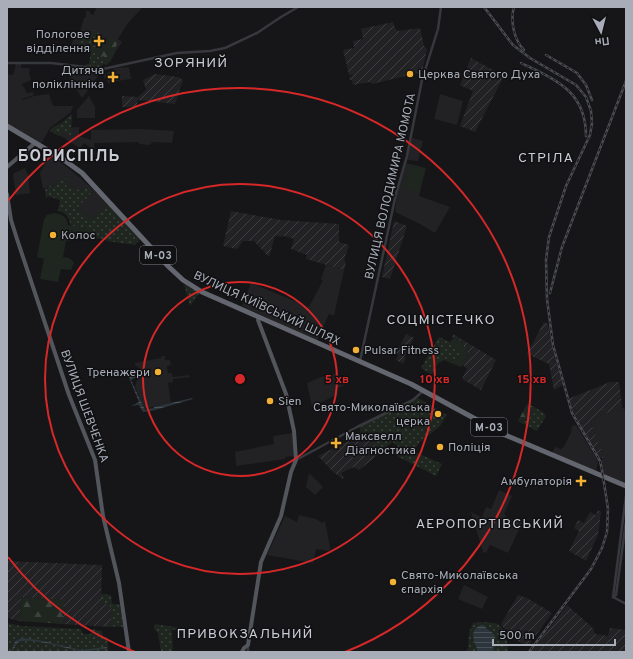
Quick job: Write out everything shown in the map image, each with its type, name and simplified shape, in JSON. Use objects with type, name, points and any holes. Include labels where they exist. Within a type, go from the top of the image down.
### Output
[{"type":"highway","name":"ВУЛИЦЯ КИЇВСЬКИЙ ШЛЯХ","points":[[7,126],[69,163],[82,173],[162,260],[184,280],[202,292],[360,361],[410,385],[502,436],[626,488]]},
{"type":"main road","points":[[7,167],[35,142]]},
{"type":"main road","name":"ВУЛИЦЯ ШЕВЧЕНКА","points":[[7,194],[11,220],[17,239],[69,395],[95,460],[103,516],[114,555],[119,583],[129,652]]},
{"type":"main road","points":[[242,652],[248,645],[261,562],[281,516],[291,472],[296,460],[294,432],[286,394],[258,320],[259,317]]},
{"type":"street","points":[[7,63],[51,62],[103,69],[177,53],[210,51],[225,48],[257,33],[298,7]]},
{"type":"street","name":"ВУЛИЦЯ ВОЛОДИМИРА МОМОТА","points":[[360,361],[396,194],[407,156],[422,80],[441,16],[441,7]]},
{"type":"street","points":[[296,460],[365,423],[413,400],[422,392]]},
{"type":"street","points":[[613,597],[626,496]]},
{"type":"street","points":[[613,597],[616,595],[626,522]]},
{"type":"street","points":[[613,597],[626,604]]},
{"type":"street","points":[[248,645],[248,652]]},
{"type":"shaded area","points":[[97,7],[142,8],[128,23],[118,39],[122,42],[116,51],[114,50],[104,64],[98,66],[89,65],[91,52],[86,51],[86,49],[77,48],[76,52],[70,50],[74,37],[78,38],[84,18],[86,17],[86,11],[90,11],[93,15]]},
{"type":"shaded area","points":[[393,22],[398,31],[420,28],[424,46],[427,49],[422,72],[372,84],[370,82],[353,85],[352,80],[350,80],[349,77],[353,75],[349,75],[343,50],[354,48],[353,41],[363,39],[361,29]]},
{"type":"shaded area","points":[[471,58],[504,76],[475,132],[460,126],[473,91],[460,85]]},
{"type":"shaded area","points":[[16,64],[21,64],[21,68],[30,68],[29,73],[31,80],[22,84],[27,93],[33,92],[34,95],[22,99],[23,100],[34,96],[49,94],[53,106],[73,106],[71,112],[50,128],[41,144],[7,123],[7,65],[8,74],[13,75]]},
{"type":"shaded area","points":[[67,66],[94,70],[100,73],[83,97],[81,97],[66,71]]},
{"type":"shaded area","points":[[129,67],[131,79],[111,82],[109,84],[103,75],[116,68]]},
{"type":"shaded area","points":[[155,74],[178,77],[183,80],[175,104],[138,100],[136,107],[122,107],[122,96],[138,97],[146,90],[143,80]]},
{"type":"shaded area","points":[[440,94],[463,101],[457,125],[434,119]]},
{"type":"shaded area","points":[[89,96],[95,107],[95,118],[78,118],[77,110]]},
{"type":"shaded area","points":[[79,127],[79,136],[91,140],[91,130],[141,129],[174,131],[172,143],[153,142],[149,145],[139,144],[139,142],[94,143],[95,155],[92,155],[90,147],[84,143],[80,148],[59,135],[65,128]]},
{"type":"shaded area","points":[[412,138],[423,141],[418,161],[407,160]]},
{"type":"shaded area","points":[[50,154],[78,176],[108,203],[91,220],[77,208],[93,191],[92,190],[83,191],[66,186],[64,179],[53,187],[51,185],[45,189],[43,188],[40,173]]},
{"type":"shaded area","points":[[406,163],[426,168],[419,196],[450,207],[435,233],[395,212],[397,193]]},
{"type":"shaded area","points":[[25,168],[28,175],[30,193],[16,195],[13,174]]},
{"type":"shaded area","points":[[231,211],[281,220],[339,224],[339,242],[349,245],[344,260],[346,262],[344,270],[306,259],[307,255],[291,249],[294,239],[283,236],[275,236],[269,257],[254,241],[243,241],[236,249],[223,246]]},
{"type":"shaded area","points":[[394,221],[407,226],[390,279],[382,277]]},
{"type":"shaded area","points":[[326,265],[344,270],[334,316],[329,314],[317,341],[242,306],[251,283],[309,307],[323,280],[321,279]]},
{"type":"shaded area","points":[[544,322],[548,324],[555,359],[563,385],[554,390],[549,364],[527,354]]},
{"type":"shaded area","points":[[406,334],[414,338],[404,357],[406,358],[403,364],[396,360],[398,355],[396,353]]},
{"type":"shaded area","points":[[453,334],[496,360],[481,390],[462,379],[467,368],[462,365],[469,349],[461,344],[462,342],[452,337]]},
{"type":"shaded area","points":[[161,356],[165,356],[165,360],[170,360],[171,365],[167,366],[168,373],[172,373],[173,377],[189,375],[190,377],[173,379],[173,382],[168,383],[171,403],[144,409],[135,386],[140,368],[135,365],[135,363],[161,358]]},
{"type":"shaded area","points":[[138,372],[138,376],[131,380],[145,410],[193,399],[143,412],[139,405],[131,406],[139,402],[128,375]]},
{"type":"shaded area","points":[[335,374],[339,375],[345,385],[337,388],[338,394],[312,407],[307,383],[321,377]]},
{"type":"shaded area","points":[[610,382],[619,382],[622,406],[590,420],[604,458],[599,458],[578,422],[568,399]]},
{"type":"shaded area","points":[[621,407],[626,410],[626,485],[604,475],[601,460],[604,458],[590,420]]},
{"type":"shaded area","points":[[576,425],[598,461],[596,472],[552,453],[555,447],[561,449],[563,448],[571,433],[572,426]]},
{"type":"shaded area","points":[[369,432],[379,454],[359,470],[354,467],[341,473],[344,478],[343,479],[333,472],[318,456],[344,443]]},
{"type":"shaded area","points":[[292,433],[294,456],[285,457],[285,459],[236,466],[235,452],[274,444],[273,436]]},
{"type":"shaded area","points":[[309,473],[323,487],[315,495],[306,487]]},
{"type":"shaded area","points":[[499,490],[512,496],[504,514],[506,516],[499,533],[507,517],[522,523],[508,553],[490,545],[486,553],[483,552],[471,512],[481,517],[480,522],[486,507],[491,509]]},
{"type":"shaded area","points":[[598,510],[601,512],[598,535],[586,561],[569,551],[579,531],[574,528],[578,520],[584,523],[590,512],[596,515]]},
{"type":"shaded area","points":[[299,515],[316,519],[322,523],[325,521],[330,551],[316,549],[313,563],[267,555],[285,516],[297,522]]},
{"type":"shaded area","points":[[7,561],[102,565],[101,603],[110,604],[112,609],[111,627],[62,624],[63,600],[21,597],[20,621],[7,618]]},
{"type":"shaded area","points":[[464,585],[488,597],[482,609],[458,599]]},
{"type":"shaded area","points":[[518,595],[527,598],[552,613],[528,646],[509,637],[501,624]]},
{"type":"shaded area","points":[[567,605],[593,628],[595,634],[608,636],[610,628],[626,630],[626,652],[531,652]]},
{"type":"shaded area","points":[[484,625],[494,634],[495,637],[492,642],[494,652],[478,652],[474,640],[474,633],[477,627]]},
{"type":"shaded area","points":[[22,638],[38,640],[81,650],[107,647],[106,649],[81,651],[40,642],[24,641],[18,642],[12,650],[15,641]]},
{"type":"green space","points":[[93,30],[100,34],[92,45],[103,52],[103,64],[100,68],[86,66],[86,64],[89,64],[91,52],[89,52],[90,48],[78,46],[81,36],[87,39]]},
{"type":"green space","points":[[110,37],[118,42],[114,50],[116,51],[110,62],[106,65],[104,64],[104,56],[101,57],[95,52],[93,47],[94,46],[104,51],[104,47]]},
{"type":"green space","points":[[72,114],[71,135],[63,131],[59,136],[50,131],[52,128]]},
{"type":"green space","points":[[409,165],[425,169],[419,193],[404,189]]},
{"type":"green space","points":[[64,178],[68,179],[66,186],[83,191],[87,187],[93,191],[77,208],[91,220],[108,203],[140,239],[135,245],[107,241],[106,239],[91,238],[92,230],[71,226],[66,214],[58,211],[60,200],[48,196],[46,198],[45,190],[51,185],[53,187]]},
{"type":"green space","points":[[54,213],[63,216],[68,225],[92,230],[91,238],[70,237],[70,241],[66,241],[63,257],[69,258],[74,262],[71,270],[61,269],[58,282],[40,279],[44,259],[37,257],[44,219],[47,215]]},
{"type":"green space","points":[[184,284],[199,293],[190,306]]},
{"type":"green space","points":[[439,337],[450,342],[461,356],[451,361],[448,358],[438,363],[435,368],[437,371],[431,374],[421,368]]},
{"type":"green space","points":[[454,338],[462,342],[461,344],[469,349],[461,367],[444,360],[448,358],[451,361],[461,356],[450,342]]},
{"type":"green space","points":[[418,398],[447,415],[440,426],[420,442],[413,451],[442,464],[436,476],[391,453],[398,447],[397,446],[399,444],[396,445],[393,442],[378,452],[369,433],[360,436],[360,427]]},
{"type":"green space","points":[[527,404],[536,408],[536,411],[529,419],[518,421]]},
{"type":"green space","points":[[536,408],[546,416],[537,431],[518,421],[526,420],[536,411]]},
{"type":"green space","points":[[101,594],[111,595],[112,604],[120,604],[123,627],[104,626],[111,625],[112,609],[110,608],[110,604],[101,603]]},
{"type":"green space","points":[[21,597],[64,600],[62,624],[20,621]]},
{"type":"green space","points":[[7,623],[21,626],[81,629],[83,634],[91,634],[91,629],[102,631],[103,637],[107,637],[109,652],[7,652]]},
{"type":"green space","points":[[473,623],[496,623],[501,627],[506,637],[508,652],[466,652],[468,648],[469,633]]},
{"type":"green space","points":[[155,624],[181,628],[172,630],[173,652],[161,652],[158,633],[154,629]]},
{"type":"railway","points":[[484,7],[513,45],[530,58],[576,85],[586,97],[591,111],[592,123],[590,135],[566,186],[549,237],[546,260],[547,299],[553,345],[572,413],[600,461],[608,509],[607,532],[602,548],[591,569],[529,652]]},
{"type":"railway","points":[[514,7],[512,18],[515,36],[524,50]]},
{"type":"railway","points":[[546,55],[577,73],[586,85],[592,100]]},
{"type":"railway","points":[[521,63],[546,75],[567,89],[581,108],[585,121],[586,136]]},
{"type":"railway","points":[[550,293],[562,247],[626,81]]},
{"type":"place","name":"Пологове відділення","points":[[99,41]]},
{"type":"place","name":"Церква Святого Духа","points":[[410,74]]},
{"type":"place","name":"Дитяча поліклінніка","points":[[113,77]]},
{"type":"place","name":"Колос","points":[[53,235]]},
{"type":"place","name":"Pulsar Fitness","points":[[356,350]]},
{"type":"place","name":"Тренажери","points":[[158,372]]},
{"type":"place","name":"Sien","points":[[270,401]]},
{"type":"place","name":"Свято-Миколаївська церка","points":[[438,414]]},
{"type":"place","name":"Максвелл Діагностика","points":[[336,443]]},
{"type":"place","name":"Поліція","points":[[440,447]]},
{"type":"place","name":"Амбулаторія","points":[[581,481]]},
{"type":"place","name":"Свято-Миколаївська єпархія","points":[[393,582]]},
{"type":"district","name":"ЗОРЯНИЙ","points":[[191,62]]},
{"type":"district","name":"БОРИСПІЛЬ","points":[[69,155]]},
{"type":"district","name":"СТРІЛА","points":[[546,157]]},
{"type":"district","name":"СОЦМІСТЕЧКО","points":[[441,319]]},
{"type":"district","name":"АЕРОПОРТІВСЬКИЙ","points":[[490,523]]},
{"type":"district","name":"ПРИВОКЗАЛЬНИЙ","points":[[245,633]]}]
